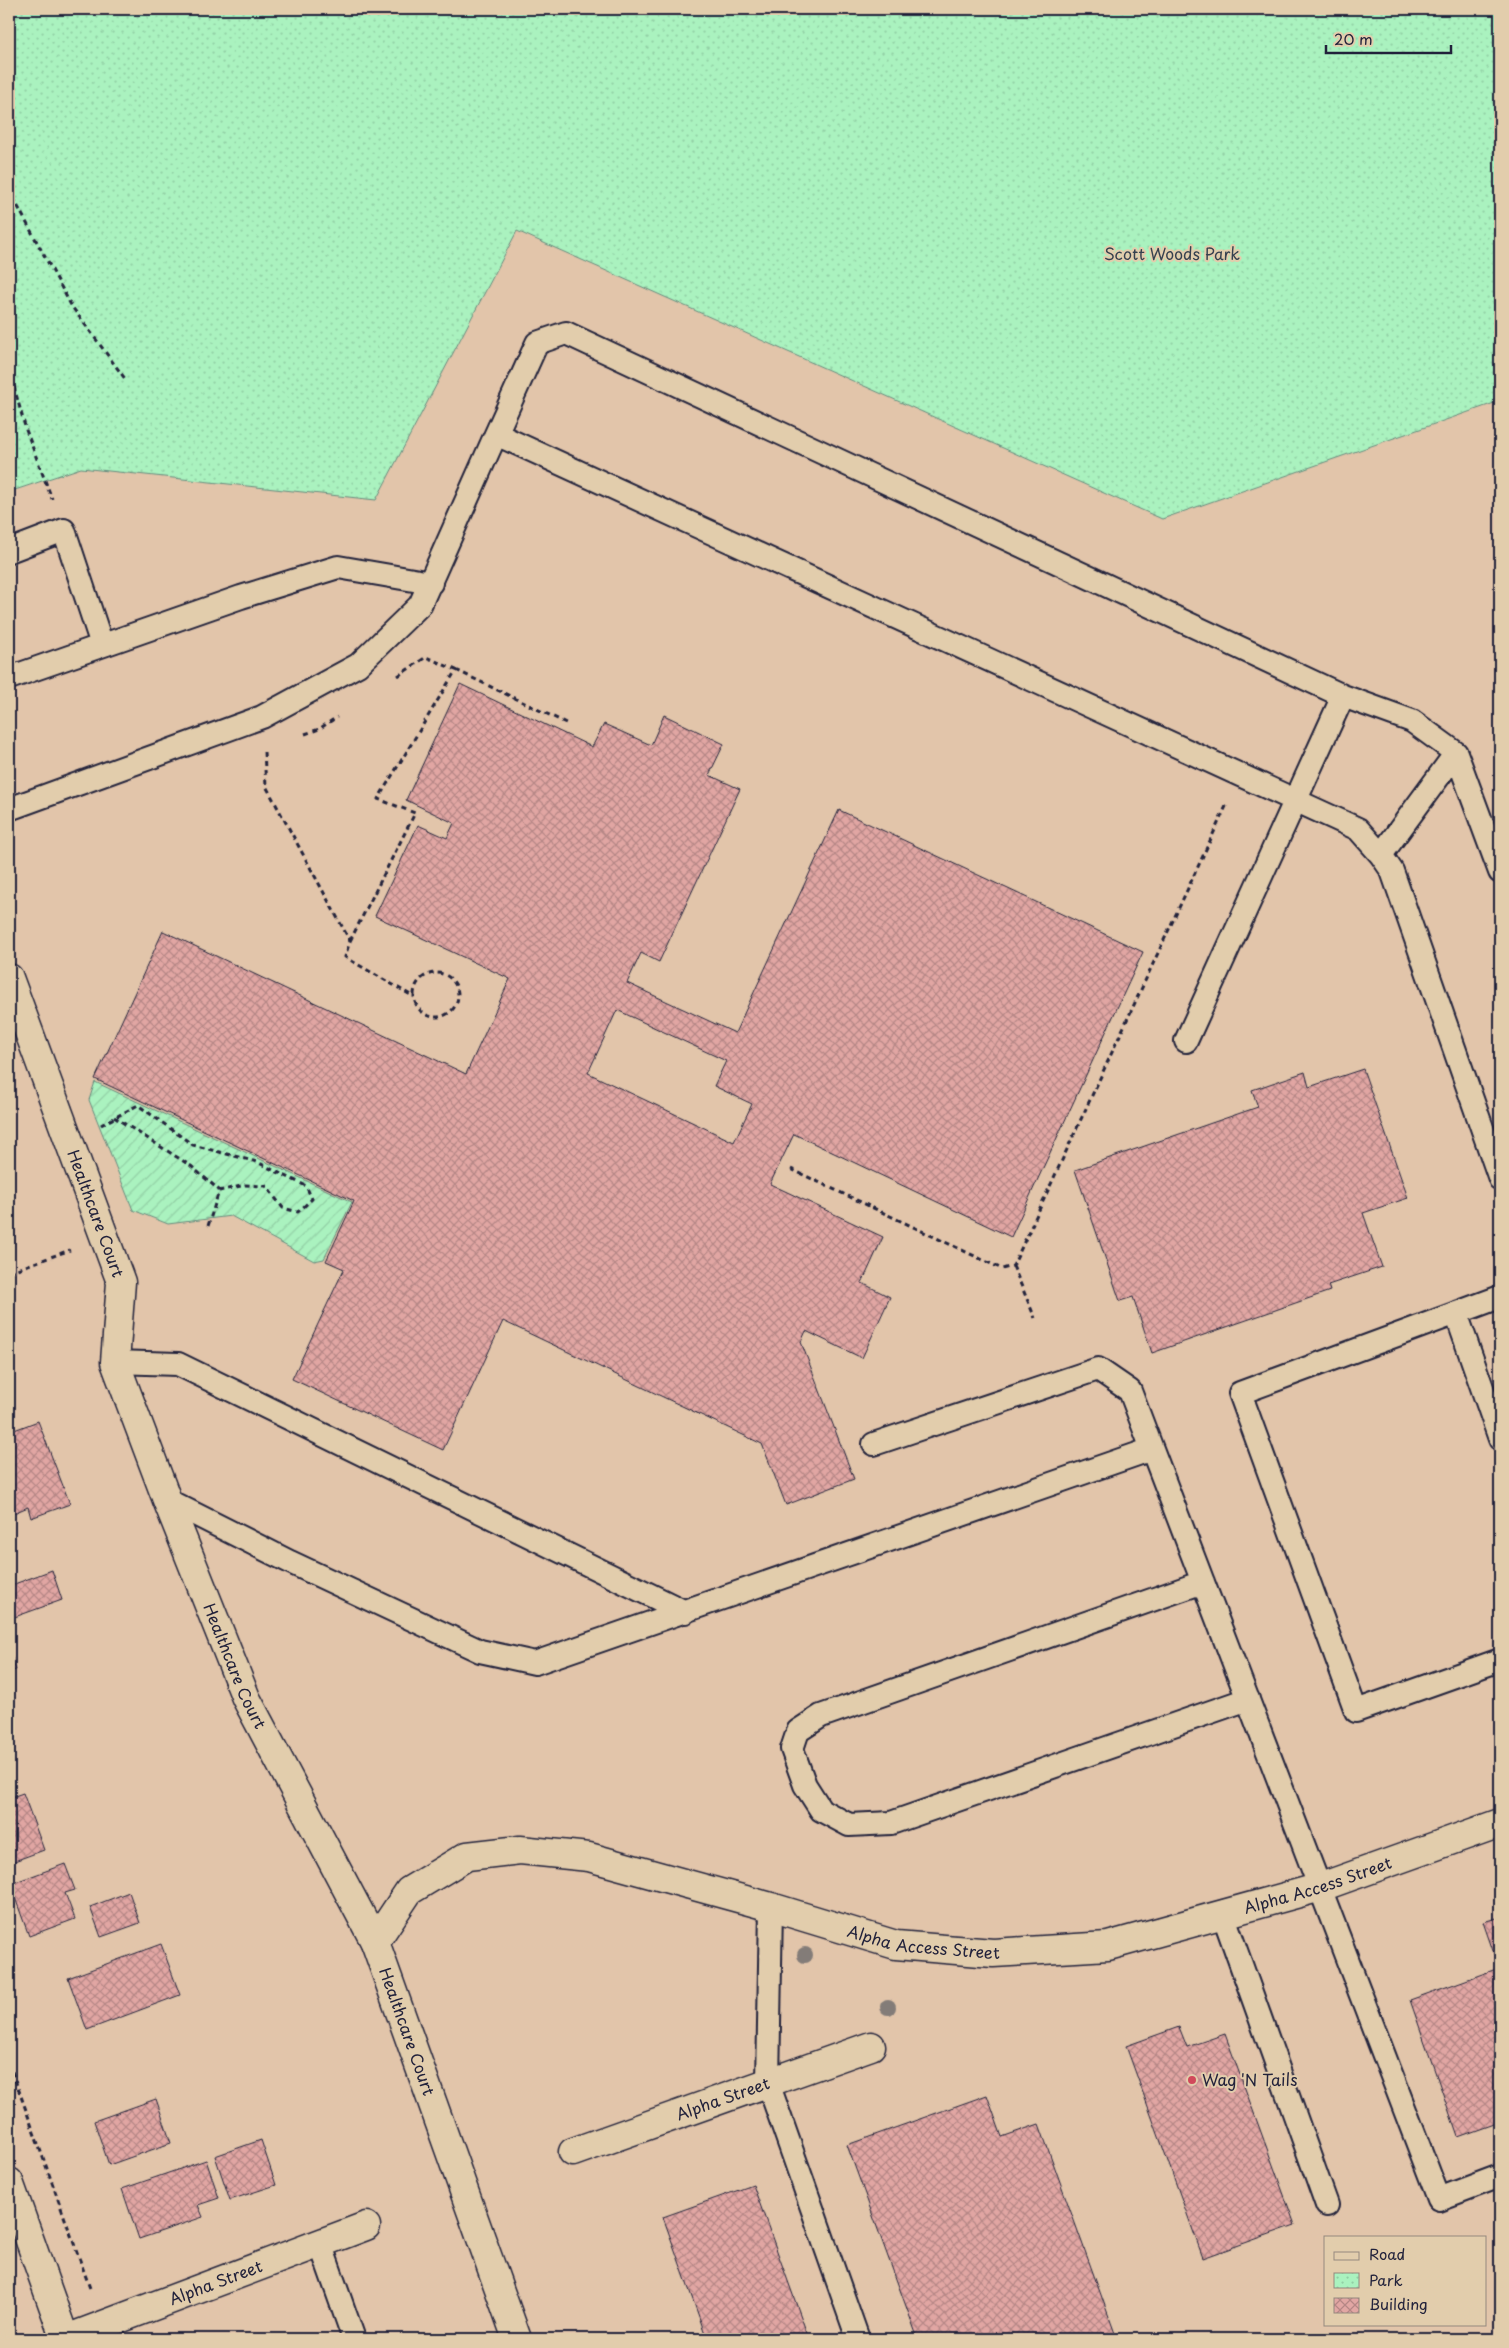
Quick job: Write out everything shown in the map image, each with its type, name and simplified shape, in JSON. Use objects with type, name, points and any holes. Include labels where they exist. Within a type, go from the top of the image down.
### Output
[{"type":"street","name":"Healthcare Court","points":[[9,978],[121,1282],[115,1362],[167,1500],[246,1698],[375,1942],[517,2339]]},
{"type":"street","name":"Alpha Access Street","points":[[375,1942],[409,1891],[466,1856],[520,1850],[589,1857],[771,1907],[896,1945],[993,1952],[1108,1946],[1320,1886],[1500,1822]]},
{"type":"street","name":"Alpha Street","points":[[573,2152],[872,2046]]},
{"type":"street","points":[[9,2182],[66,2339]]},
{"type":"street","name":"Alpha Street","points":[[66,2339],[366,2226]]},
{"type":"lane","points":[[9,809],[262,717],[358,666],[420,605],[432,583],[537,343],[566,333],[1343,696],[1412,722],[1456,753],[1500,872]]},
{"type":"lane","points":[[496,434],[1358,829],[1381,855],[1392,871],[1500,1179]]},
{"type":"lane","points":[[9,551],[64,530],[102,645]]},
{"type":"lane","points":[[9,678],[241,596],[338,567],[432,583]]},
{"type":"lane","points":[[1186,1041],[1343,696]]},
{"type":"lane","points":[[1381,855],[1456,753]]},
{"type":"lane","points":[[1500,1297],[1240,1393],[1356,1711],[1500,1660]]},
{"type":"lane","points":[[1456,1313],[1500,1439]]},
{"type":"lane","points":[[115,1362],[178,1364],[685,1612]]},
{"type":"lane","points":[[874,1444],[1098,1370],[1130,1391],[1439,2199],[1500,2176]]},
{"type":"lane","points":[[167,1500],[290,1562],[480,1651],[535,1663],[1152,1449]]},
{"type":"lane","points":[[1203,1582],[821,1716],[798,1731],[792,1749],[805,1785],[821,1810],[850,1825],[891,1822],[1248,1699]]},
{"type":"lane","points":[[771,1907],[768,2083],[858,2339]]},
{"type":"lane","points":[[1223,1914],[1326,2205]]},
{"type":"lane","points":[[320,2243],[354,2339]]},
{"type":"path","points":[[9,190],[72,307],[126,380]]},
{"type":"path","points":[[9,369],[26,430],[64,530]]},
{"type":"path","points":[[393,679],[426,657],[568,724]]},
{"type":"path","points":[[414,997],[414,991],[421,979],[434,974],[447,976],[456,987],[458,993],[453,1008],[441,1016],[426,1015],[416,1005],[414,997],[345,957],[350,941],[415,814],[378,799],[456,670]]},
{"type":"path","points":[[301,736],[319,729],[344,712]]},
{"type":"path","points":[[262,717],[266,786],[350,941]]},
{"type":"path","points":[[791,1169],[1002,1270],[1013,1266],[1240,774]]},
{"type":"path","points":[[98,1128],[113,1116],[138,1105],[193,1145],[257,1162],[306,1186],[312,1199],[298,1212],[283,1208],[266,1186],[245,1185],[219,1191]]},
{"type":"path","points":[[113,1116],[191,1166],[219,1191]]},
{"type":"path","points":[[208,1226],[219,1191]]},
{"type":"path","points":[[9,1272],[76,1248]]},
{"type":"path","points":[[1013,1266],[1035,1318]]},
{"type":"path","points":[[9,2062],[91,2291],[100,2288]]},
{"type":"path","points":[[9,2321],[17,2318],[14,2310]]},
{"type":"green space","name":"Scott Woods Park","points":[[9,9],[1500,9],[1500,401],[1162,519],[517,231],[376,500],[81,468],[9,492]]},
{"type":"green space","points":[[95,1082],[352,1202],[324,1259],[314,1261],[231,1216],[168,1224],[133,1210],[89,1100]]},
{"type":"building","points":[[460,684],[592,747],[604,724],[651,745],[664,715],[724,744],[709,775],[740,789],[659,962],[641,953],[627,983],[735,1033],[839,810],[1143,952],[1011,1237],[794,1134],[770,1184],[883,1237],[862,1283],[890,1297],[862,1358],[806,1331],[801,1342],[854,1479],[786,1505],[762,1444],[503,1321],[443,1450],[292,1379],[344,1269],[326,1261],[354,1201],[95,1079],[163,931],[466,1074],[510,979],[375,916],[418,825],[447,838],[454,823],[406,800]],"holes":[[[617,1010],[726,1061],[714,1086],[752,1104],[734,1142],[588,1073]]]},
{"type":"building","points":[[1363,1069],[1408,1198],[1363,1213],[1382,1267],[1328,1285],[1330,1291],[1152,1353],[1133,1297],[1120,1301],[1075,1170],[1258,1107],[1252,1090],[1305,1072],[1309,1087]]},
{"type":"building","points":[[38,1421],[70,1504],[31,1518],[28,1507],[9,1515],[9,1432]]},
{"type":"building","points":[[52,1570],[62,1600],[9,1619],[9,1586]]},
{"type":"building","points":[[9,1650],[16,1670],[9,1672]]},
{"type":"building","points":[[23,1793],[44,1850],[9,1863],[9,1798]]},
{"type":"building","points":[[65,1864],[75,1890],[65,1893],[75,1919],[29,1936],[10,1884]]},
{"type":"building","points":[[129,1892],[140,1923],[101,1937],[90,1907]]},
{"type":"building","points":[[1500,1917],[1500,2122],[1458,2137],[1410,2000],[1499,1968],[1483,1922]]},
{"type":"building","points":[[161,1944],[180,1995],[87,2030],[68,1978]]},
{"type":"building","points":[[1179,2027],[1187,2047],[1225,2034],[1295,2225],[1203,2258],[1126,2046]]},
{"type":"building","points":[[987,2095],[1002,2137],[1039,2124],[1117,2339],[918,2339],[847,2145]]},
{"type":"building","points":[[156,2099],[171,2143],[109,2165],[94,2121]]},
{"type":"building","points":[[261,2140],[276,2185],[230,2200],[215,2156]]},
{"type":"building","points":[[206,2160],[219,2198],[198,2205],[203,2217],[139,2239],[122,2189]]},
{"type":"building","points":[[753,2185],[809,2339],[707,2339],[663,2217]]},
{"type":"place","name":"Wag 'N Tails","points":[[1192,2080]]}]
